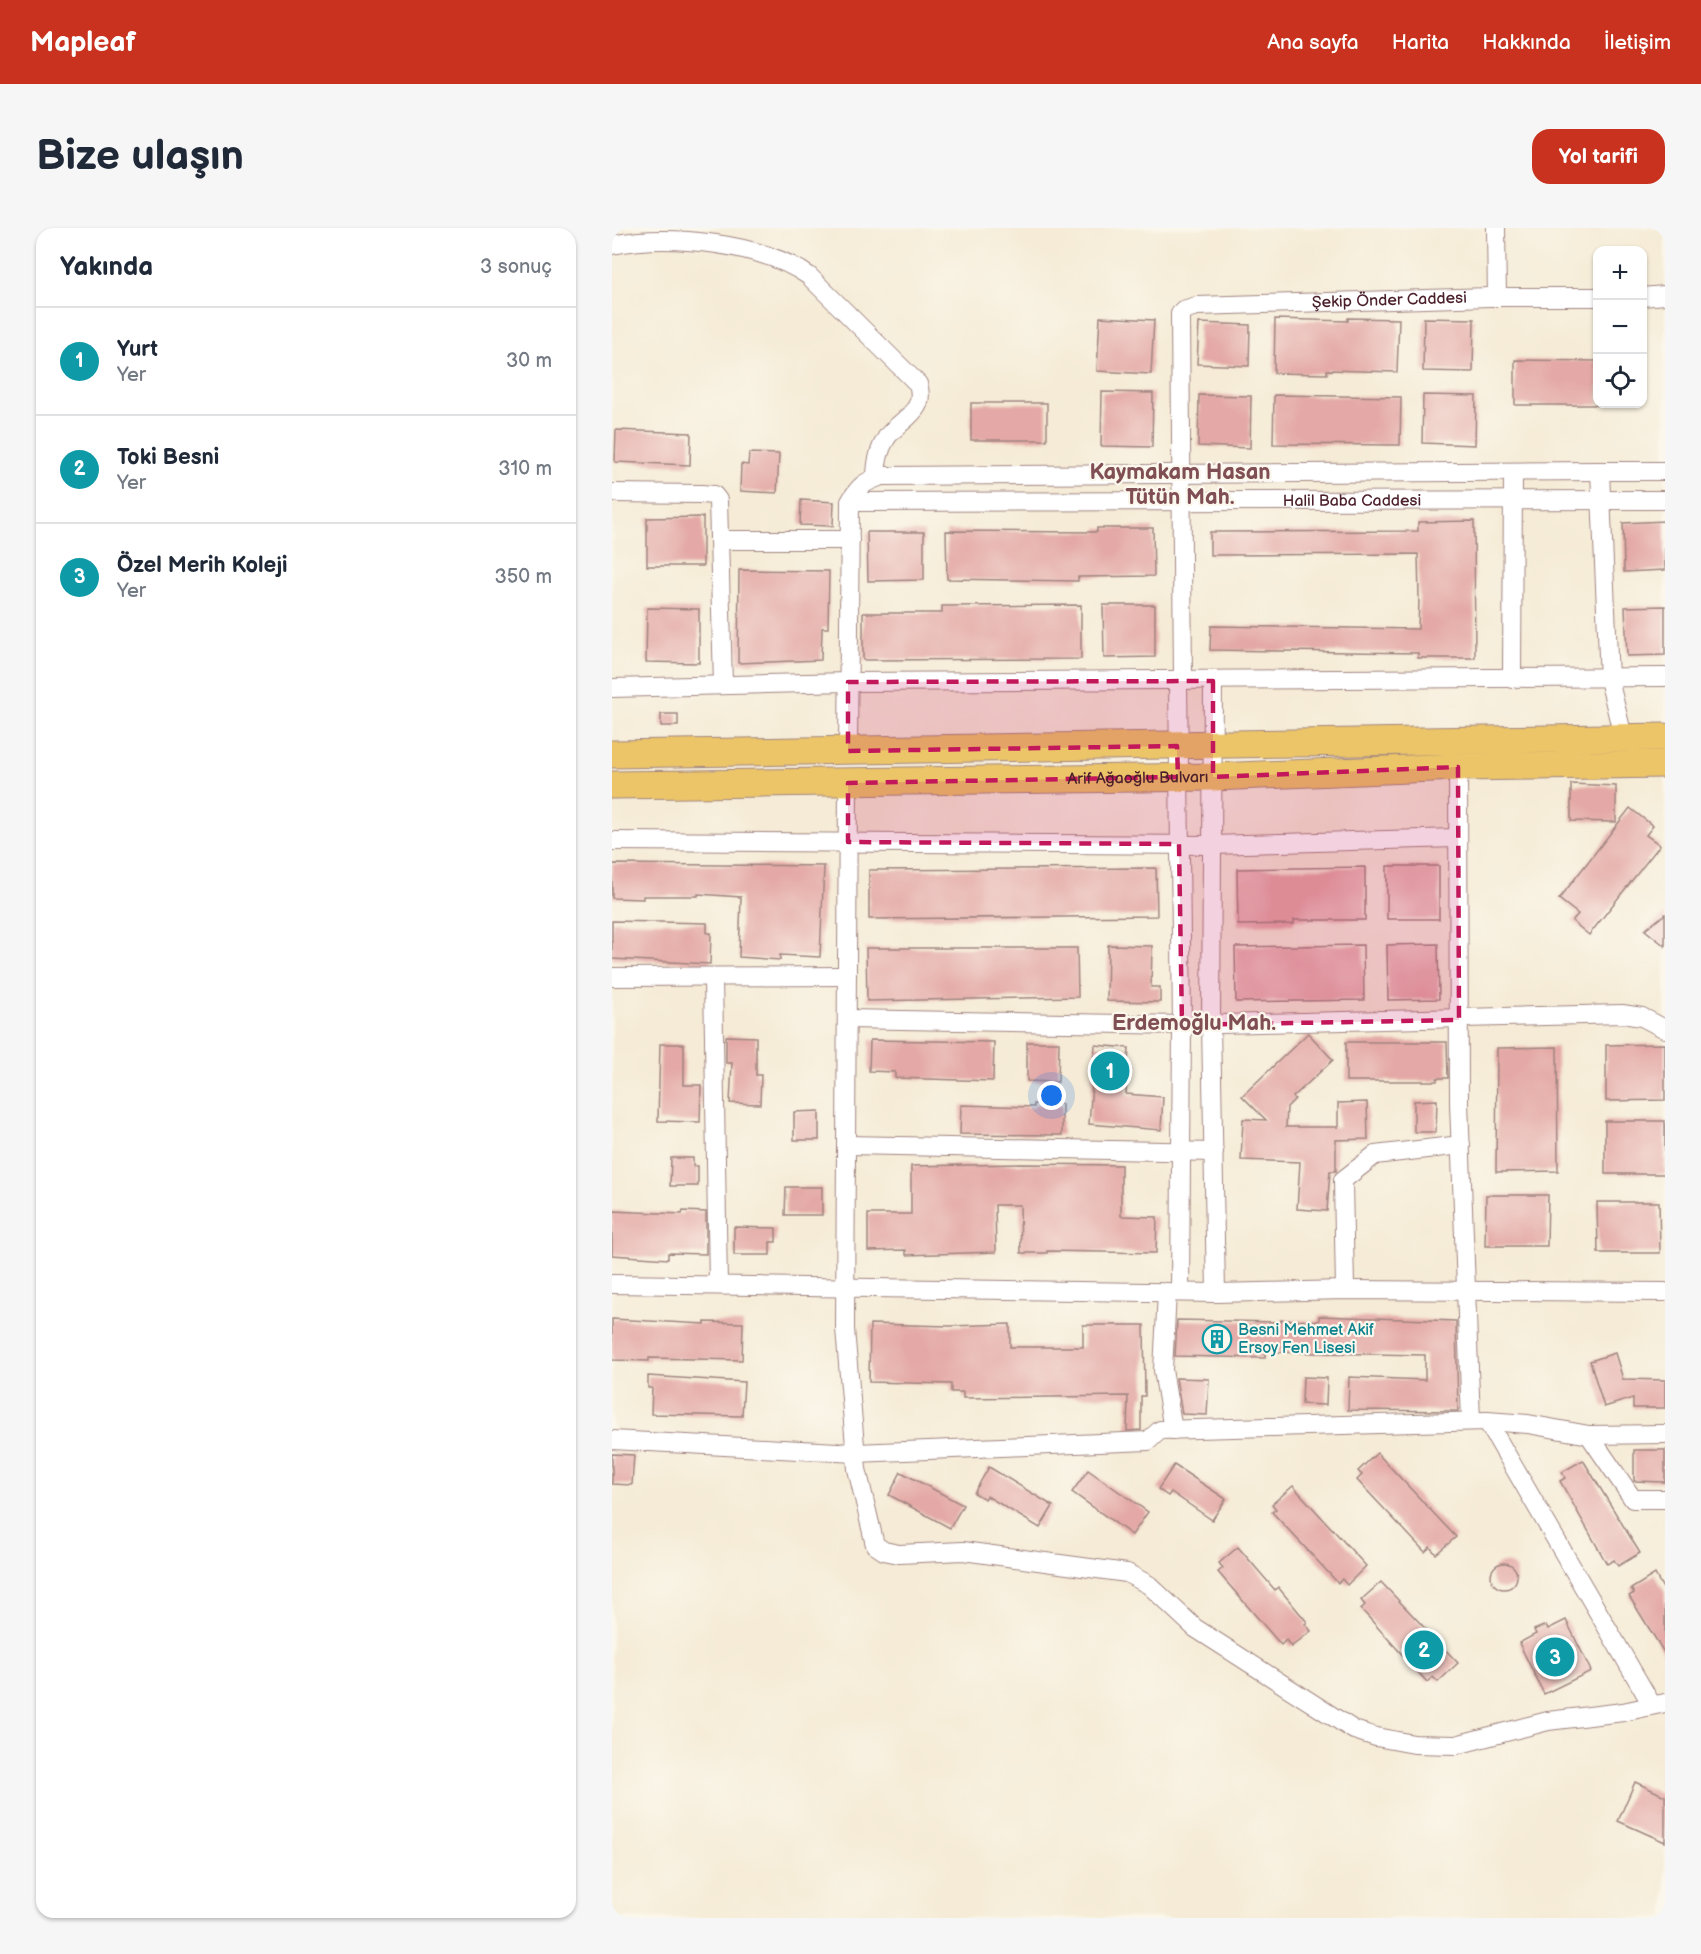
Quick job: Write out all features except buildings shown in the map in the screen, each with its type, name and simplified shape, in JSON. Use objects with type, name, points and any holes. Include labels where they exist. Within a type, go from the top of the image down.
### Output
[{"type":"highway","name":"Arif Ağaoğlu Bulvarı","points":[[612,754],[1212,746],[1665,736]]},
{"type":"highway","name":"Arif Ağaoğlu Bulvarı","points":[[612,785],[1213,777],[1458,767],[1665,764]]},
{"type":"street","points":[[1496,228],[1497,297]]},
{"type":"street","points":[[612,245],[656,239],[756,252],[794,265],[829,294],[909,373],[921,395],[919,405],[888,436],[881,449],[876,478]]},
{"type":"street","points":[[1647,297],[1665,295]]},
{"type":"street","name":"Şekip Önder Caddesi","points":[[1181,475],[1180,314],[1183,310],[1197,306],[1497,297],[1593,297]]},
{"type":"street","points":[[1600,471],[1609,679],[1623,737]]},
{"type":"street","points":[[848,751],[850,502],[858,488],[876,478],[1665,471]]},
{"type":"street","points":[[1512,679],[1513,472]]},
{"type":"street","points":[[1173,1430],[1163,1370],[1174,1292],[1181,1152],[1182,1025],[1177,746],[1180,681],[1181,475]]},
{"type":"street","points":[[612,493],[714,495],[718,500],[723,685]]},
{"type":"street","name":"Halil Baba Caddesi","points":[[850,502],[1665,500]]},
{"type":"street","points":[[719,540],[850,540]]},
{"type":"street","points":[[612,688],[848,682],[1665,677]]},
{"type":"street","points":[[1212,681],[1211,1024],[1216,1293]]},
{"type":"street","points":[[848,783],[848,1287],[846,1338],[856,1453],[875,1545],[884,1551],[899,1554],[963,1551],[1127,1573],[1149,1585],[1195,1628],[1354,1730],[1376,1737],[1414,1744],[1456,1745],[1548,1721],[1659,1704],[1479,1421],[1465,1290],[1458,1020],[1458,767]]},
{"type":"street","points":[[612,841],[1212,845],[1457,838]]},
{"type":"street","points":[[612,977],[847,976]]},
{"type":"street","points":[[712,977],[718,1285]]},
{"type":"street","points":[[847,1019],[1182,1025],[1458,1020],[1622,1014],[1642,1017],[1665,1029]]},
{"type":"street","points":[[847,1145],[1214,1152]]},
{"type":"street","points":[[1345,1290],[1343,1180],[1375,1155],[1461,1145]]},
{"type":"street","points":[[612,1284],[1216,1293],[1345,1290],[1665,1292]]},
{"type":"street","points":[[612,1440],[856,1453],[1148,1441],[1160,1430],[1479,1421],[1517,1422],[1589,1435],[1665,1434]]},
{"type":"street","points":[[1589,1435],[1633,1499],[1665,1499]]},
{"type":"highlighted area","points":[[1213,681],[1213,777],[1458,767],[1459,1020],[1182,1025],[1179,844],[848,842],[848,783],[1178,777],[1177,746],[848,751],[848,682]]},
{"type":"place","name":"Yurt","points":[[1110,1071]]},
{"type":"place","name":"Besni Mehmet Akif Ersoy Fen Lisesi","points":[[1217,1339]]},
{"type":"place","name":"Toki Besni","points":[[1424,1650]]},
{"type":"place","name":"Özel Merih Koleji","points":[[1555,1657]]},
{"type":"district","name":"Kaymakam Hasan Tütün Mah.","points":[[1180,484]]},
{"type":"district","name":"Erdemoğlu Mah.","points":[[1194,1023]]}]
